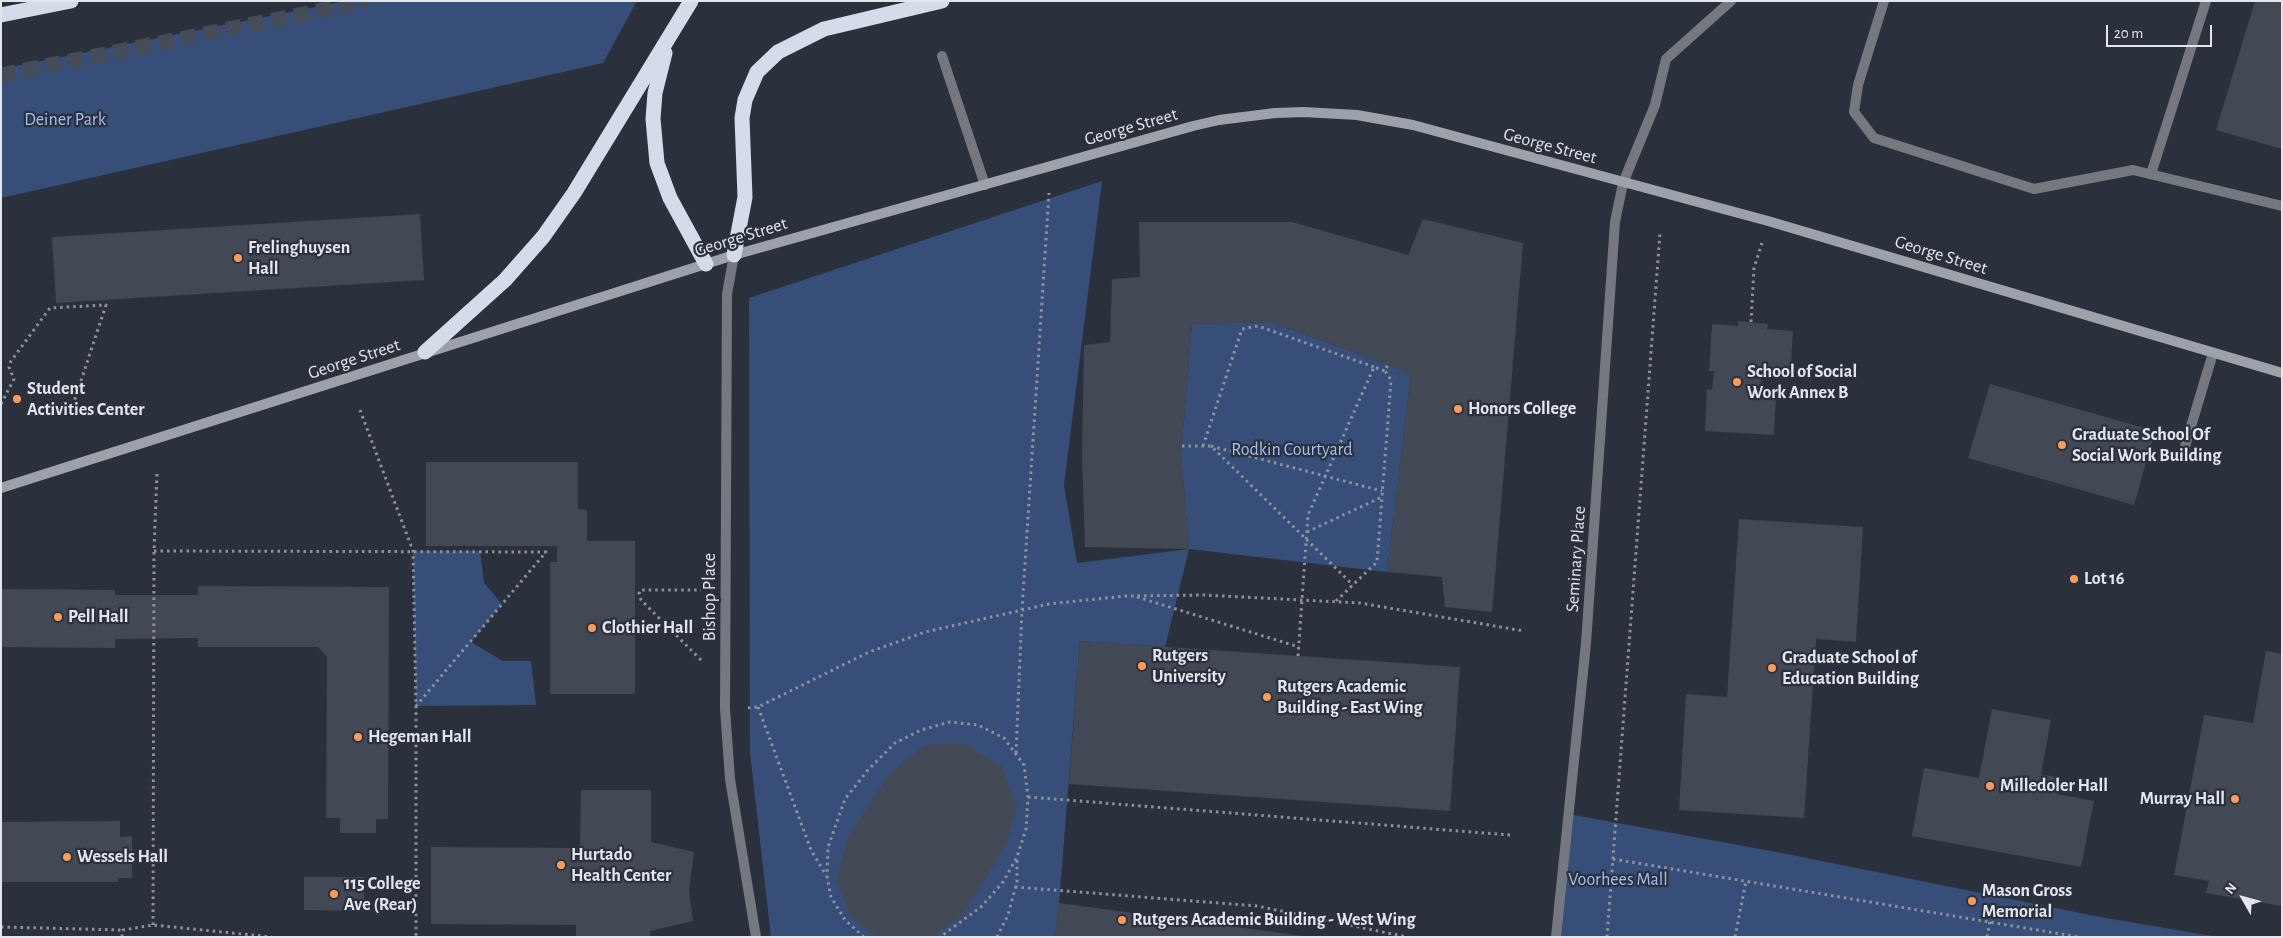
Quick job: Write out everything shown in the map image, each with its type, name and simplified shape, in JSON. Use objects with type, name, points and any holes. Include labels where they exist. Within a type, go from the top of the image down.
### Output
[{"type":"highway","points":[[1,15],[71,1]]},
{"type":"highway","points":[[425,352],[505,280],[558,217],[691,1]]},
{"type":"highway","points":[[734,255],[745,197],[742,118],[745,100],[756,72],[778,52],[824,29],[942,1]]},
{"type":"highway","points":[[669,39],[655,93],[653,119],[657,163],[666,190],[706,264]]},
{"type":"street","name":"Seminary Place","points":[[1556,937],[1586,643],[1615,222],[1623,183],[1655,105],[1666,58],[1731,1]]},
{"type":"street","points":[[1884,1],[1858,86],[1854,112],[1874,138],[2034,189],[2133,170],[2282,206]]},
{"type":"street","points":[[2151,174],[2206,1]]},
{"type":"street","points":[[942,56],[985,185]]},
{"type":"street","name":"George Street","points":[[1,488],[734,255],[1193,126],[1248,116],[1304,112],[1387,119],[1768,220],[2282,373]]},
{"type":"street","name":"Bishop Place","points":[[734,255],[727,294],[725,709],[730,780],[756,937]]},
{"type":"street","points":[[2183,453],[2213,353]]},
{"type":"path","points":[[1016,754],[1022,610],[1049,193]]},
{"type":"path","points":[[1752,322],[1754,268],[1768,220]]},
{"type":"path","points":[[1607,937],[1660,233]]},
{"type":"path","points":[[1,404],[14,379],[9,367],[11,361],[50,308],[106,304],[74,406]]},
{"type":"path","points":[[1203,446],[1242,329],[1258,326],[1385,371],[1390,380],[1377,562],[1336,601]]},
{"type":"path","points":[[1385,371],[1388,364]]},
{"type":"path","points":[[1298,656],[1308,515],[1374,367]]},
{"type":"path","points":[[360,410],[412,551],[416,706],[416,937]]},
{"type":"path","points":[[1182,446],[1211,446],[1382,490]]},
{"type":"path","points":[[1211,446],[1352,585]]},
{"type":"path","points":[[153,925],[154,551],[157,472]]},
{"type":"path","points":[[1307,532],[1382,497]]},
{"type":"path","points":[[154,551],[546,552],[416,706]]},
{"type":"path","points":[[701,590],[640,590],[639,594],[641,600],[703,662]]},
{"type":"path","points":[[827,876],[811,850],[758,707],[860,656],[925,632],[1049,604],[1134,596],[1203,595],[1336,601],[1428,614],[1524,631]]},
{"type":"path","points":[[1134,596],[1299,647]]},
{"type":"path","points":[[864,937],[845,920],[831,897],[827,876],[828,847],[845,799],[868,770],[895,743],[921,730],[950,722],[978,725],[1004,738],[1024,765],[1028,797],[1026,830],[1017,857],[1003,882],[981,907],[940,937]]},
{"type":"path","points":[[1028,797],[1510,835]]},
{"type":"path","points":[[997,937],[1008,915],[1015,887],[1017,857]]},
{"type":"path","points":[[1613,859],[2079,937]]},
{"type":"path","points":[[1735,937],[1746,881]]},
{"type":"path","points":[[1015,887],[1257,906],[1407,937]]},
{"type":"path","points":[[1987,937],[1990,921]]},
{"type":"path","points":[[1,927],[123,930],[153,925],[272,937]]},
{"type":"path","points":[[122,937],[123,930]]},
{"type":"green space","name":"Deiner Park","points":[[346,1],[637,1],[603,63],[1,198],[1,69]]},
{"type":"green space","points":[[1102,181],[1064,485],[1077,563],[1189,549],[1165,647],[1080,641],[1055,937],[771,937],[750,753],[749,298]]},
{"type":"green space","name":"Rodkin Courtyard","points":[[1271,322],[1411,373],[1387,572],[1189,549],[1181,455],[1192,324]]},
{"type":"green space","points":[[413,551],[480,551],[484,583],[502,604],[471,642],[503,661],[531,661],[536,705],[416,706]]},
{"type":"green space","name":"Voorhees Mall","points":[[1568,814],[1782,853],[2100,917],[2218,937],[1557,937]]},
{"type":"building","points":[[2255,1],[2282,1],[2282,149],[2216,130]]},
{"type":"building","name":"Frelinghuysen Hall","points":[[420,214],[424,280],[56,303],[52,237]]},
{"type":"building","name":"Honors College","points":[[1423,219],[1523,243],[1492,612],[1445,607],[1442,577],[1387,572],[1411,373],[1271,322],[1192,324],[1181,455],[1189,549],[1085,547],[1082,456],[1084,345],[1110,342],[1112,279],[1140,277],[1139,222],[1292,222],[1408,255]]},
{"type":"building","name":"School of Social Work Annex B","points":[[1738,321],[1768,324],[1767,329],[1793,331],[1790,376],[1762,374],[1760,392],[1776,393],[1774,435],[1705,431],[1707,389],[1712,390],[1714,371],[1709,371],[1712,324],[1738,326]]},
{"type":"building","name":"Graduate School Of Social Work Building","points":[[1990,384],[2155,431],[2134,505],[1968,458]]},
{"type":"building","name":"Clothier Hall","points":[[426,462],[578,462],[578,509],[587,510],[587,541],[635,541],[635,694],[550,694],[550,562],[557,562],[557,546],[426,546]]},
{"type":"building","name":"Graduate School of Education Building","points":[[1739,519],[1863,527],[1856,642],[1816,639],[1804,818],[1679,810],[1686,694],[1727,697]]},
{"type":"building","name":"Hegeman Hall","points":[[198,586],[389,587],[388,819],[376,819],[376,833],[340,833],[340,818],[326,818],[327,657],[318,647],[198,647],[198,638],[115,639],[115,648],[1,647],[1,589],[115,590],[115,595],[198,595]]},
{"type":"building","name":"Rutgers Academic Building - East Wing","points":[[1080,641],[1460,667],[1450,811],[1069,784]]},
{"type":"building","name":"Murray Hall","points":[[2266,651],[2282,654],[2282,906],[2206,893],[2209,881],[2174,875],[2204,715],[2253,723]]},
{"type":"building","name":"Milledoler Hall","points":[[1992,709],[2051,720],[2041,774],[2060,778],[2057,794],[2094,801],[2081,867],[1912,836],[1924,768],[1979,778]]},
{"type":"building","points":[[966,744],[1002,767],[1017,807],[1006,845],[962,915],[933,937],[878,937],[851,918],[837,880],[847,839],[891,772],[925,745]]},
{"type":"building","name":"Hurtado Health Center","points":[[581,790],[651,790],[651,842],[694,852],[689,890],[693,921],[650,931],[650,937],[576,937],[576,925],[431,924],[431,847],[580,848]]},
{"type":"building","name":"Wessels Hall","points":[[120,821],[120,837],[132,836],[132,878],[118,878],[118,882],[1,882],[1,822]]},
{"type":"building","name":"115 College Ave (Rear)","points":[[304,877],[364,877],[364,911],[304,910]]},
{"type":"building","name":"Rutgers Academic Building - West Wing","points":[[1059,903],[1304,936],[1304,937],[1055,937]]},
{"type":"tunnel","points":[[1,75],[367,1]]},
{"type":"place","name":"Frelinghuysen Hall","points":[[238,258]]},
{"type":"place","name":"School of Social Work Annex B","points":[[1737,382]]},
{"type":"place","name":"Student Activities Center","points":[[17,399]]},
{"type":"place","name":"Honors College","points":[[1458,409]]},
{"type":"place","name":"Graduate School Of Social Work Building","points":[[2062,445]]},
{"type":"place","name":"Lot 16","points":[[2074,579]]},
{"type":"place","name":"Pell Hall","points":[[58,617]]},
{"type":"place","name":"Clothier Hall","points":[[592,628]]},
{"type":"place","name":"Rutgers University","points":[[1142,666]]},
{"type":"place","name":"Graduate School of Education Building","points":[[1772,668]]},
{"type":"place","name":"Rutgers Academic Building - East Wing","points":[[1267,697]]},
{"type":"place","name":"Hegeman Hall","points":[[358,737]]},
{"type":"place","name":"Milledoler Hall","points":[[1990,786]]},
{"type":"place","name":"Murray Hall","points":[[2235,799]]},
{"type":"place","name":"Wessels Hall","points":[[67,857]]},
{"type":"place","name":"Hurtado Health Center","points":[[561,865]]},
{"type":"place","name":"115 College Ave (Rear)","points":[[334,894]]},
{"type":"place","name":"Mason Gross Memorial","points":[[1972,901]]},
{"type":"place","name":"Rutgers Academic Building - West Wing","points":[[1122,920]]}]
